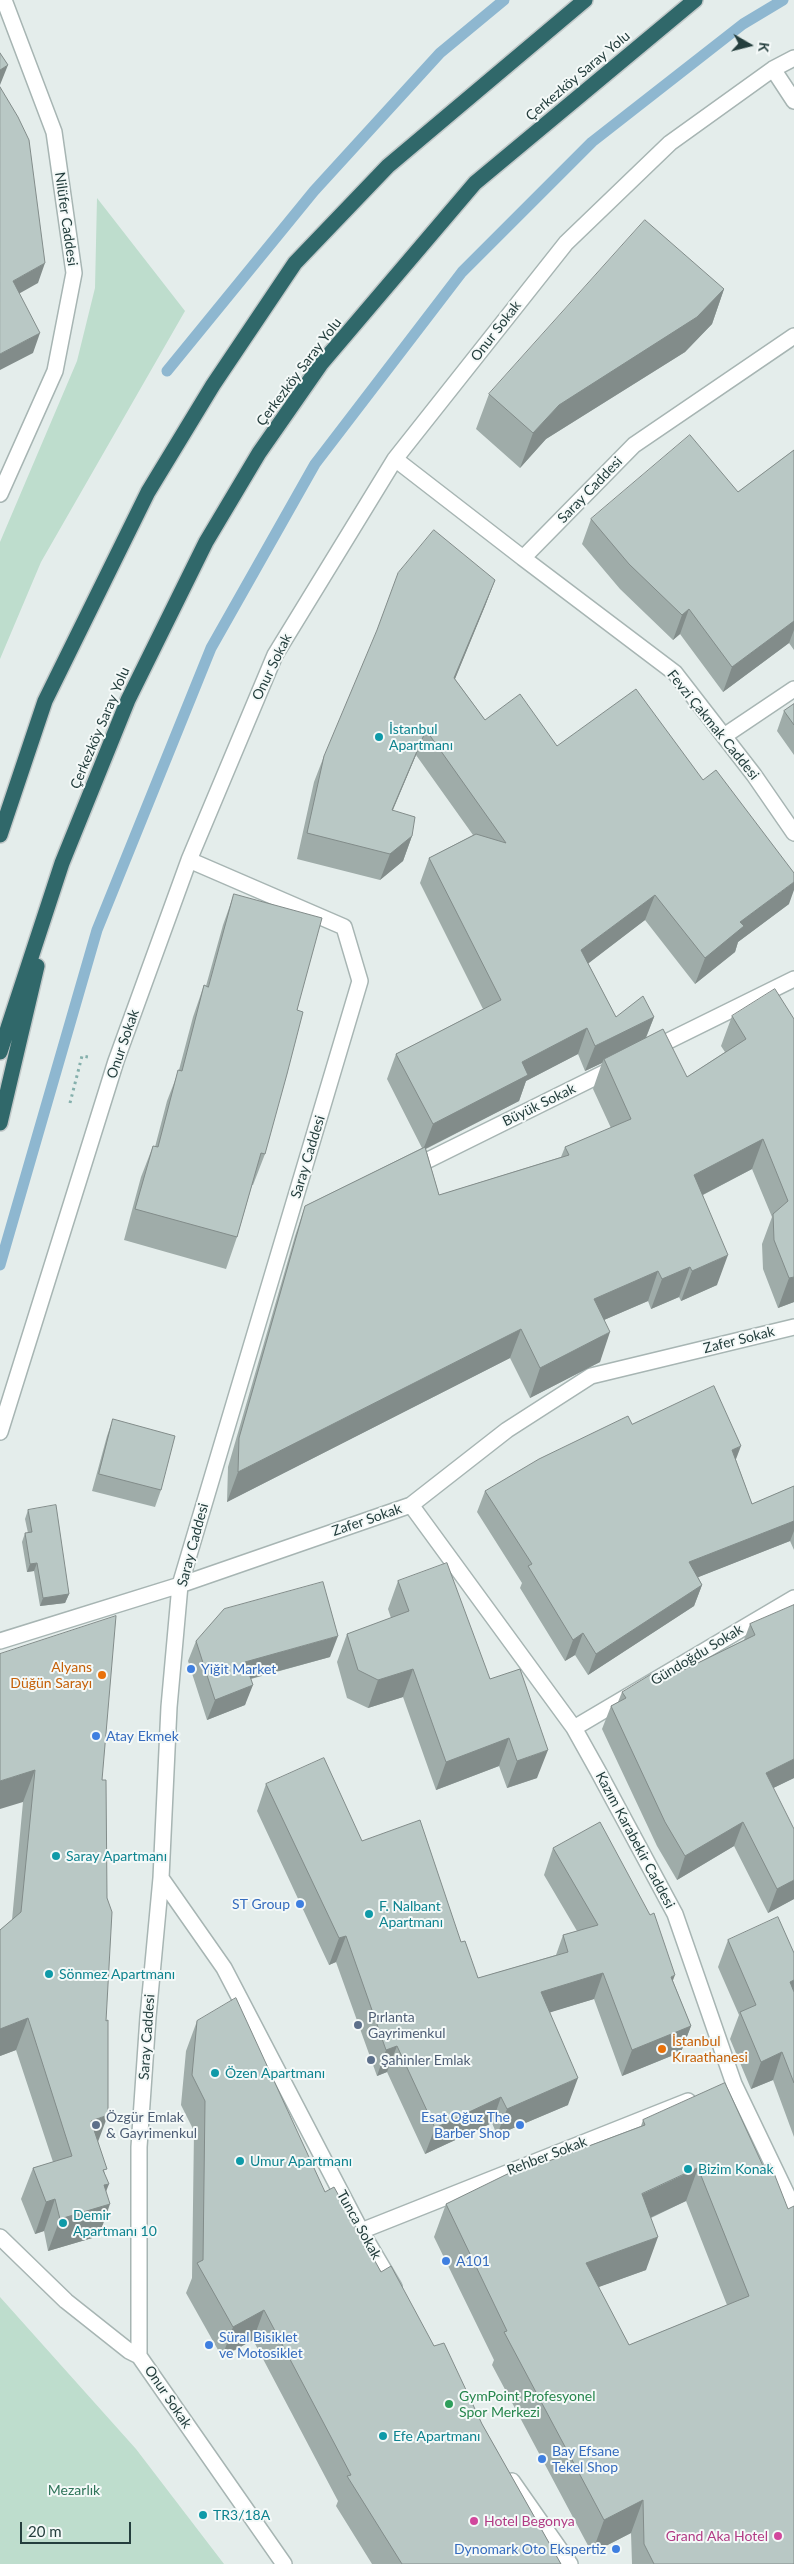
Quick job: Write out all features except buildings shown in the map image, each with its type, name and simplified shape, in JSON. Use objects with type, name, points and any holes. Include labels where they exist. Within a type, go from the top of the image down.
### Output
[{"type":"highway","points":[[0,835],[45,701],[148,492],[212,386],[295,263],[388,166],[585,0]]},
{"type":"highway","name":"Çerkezköy Saray Yolu","points":[[62,863],[128,700],[206,542],[259,453],[321,364],[475,184],[695,0]]},
{"type":"highway","points":[[0,1052],[62,863]]},
{"type":"highway","points":[[0,1123],[62,863]]},
{"type":"street","name":"Nilüfer Caddesi","points":[[0,494],[55,371],[74,273],[54,132],[4,0]]},
{"type":"street","name":"Onur Sokak","points":[[0,1432],[116,1061],[189,860],[275,655],[395,459],[566,243],[670,143],[773,70],[794,58]]},
{"type":"street","points":[[773,70],[794,101]]},
{"type":"street","name":"Saray Caddesi","points":[[523,558],[634,445],[794,336]]},
{"type":"street","points":[[395,459],[523,558]]},
{"type":"street","name":"Fevzi Çakmak Caddesi","points":[[523,558],[675,673],[724,736],[794,833]]},
{"type":"street","points":[[724,736],[794,689]]},
{"type":"street","name":"Saray Caddesi","points":[[139,2356],[139,2147],[148,2017],[161,1878],[169,1707],[180,1585],[360,981],[344,927],[189,860]]},
{"type":"street","name":"Büyük Sokak","points":[[401,1173],[794,979]]},
{"type":"street","points":[[285,1230],[303,1222]]},
{"type":"street","name":"Zafer Sokak","points":[[0,1641],[180,1585],[411,1505],[507,1430],[591,1376],[794,1327]]},
{"type":"street","name":"Kazım Karabekir Caddesi","points":[[411,1505],[574,1728],[675,1914],[734,2084],[793,2206]]},
{"type":"street","name":"Gündoğdu Sokak","points":[[574,1728],[794,1598]]},
{"type":"street","name":"Tunca Sokak","points":[[161,1878],[224,1968],[361,2230],[401,2300]]},
{"type":"street","name":"Rehber Sokak","points":[[361,2230],[529,2162],[734,2084]]},
{"type":"street","name":"Onur Sokak","points":[[0,2237],[66,2301],[129,2351],[139,2356],[284,2564]]},
{"type":"street","points":[[504,2469],[570,2564]]},
{"type":"path","points":[[70,1103],[82,1056]]},
{"type":"green space","points":[[97,198],[185,311],[41,562],[0,659],[0,542],[77,361],[95,288]]},
{"type":"green space","name":"Mezarlık","points":[[0,2297],[136,2449],[224,2564],[0,2564]]},
{"type":"waterway","points":[[167,371],[314,191],[440,53],[504,0]]},
{"type":"waterway","points":[[0,1265],[97,930],[211,648],[315,464],[462,272],[592,142],[743,24],[783,0]]},
{"type":"place","name":"İstanbul Apartmanı","points":[[379,737]]},
{"type":"place","name":"Yiğit Market","points":[[191,1669]]},
{"type":"place","name":"Alyans Düğün Sarayı","points":[[102,1675]]},
{"type":"place","name":"Atay Ekmek","points":[[96,1736]]},
{"type":"place","name":"Saray Apartmanı","points":[[56,1856]]},
{"type":"place","name":"ST Group","points":[[300,1904]]},
{"type":"place","name":"F. Nalbant Apartmanı","points":[[369,1914]]},
{"type":"place","name":"Sönmez Apartmanı","points":[[49,1974]]},
{"type":"place","name":"Pırlanta Gayrimenkul","points":[[358,2025]]},
{"type":"place","name":"İstanbul Kıraathanesi","points":[[662,2049]]},
{"type":"place","name":"Şahinler Emlak","points":[[371,2060]]},
{"type":"place","name":"Özen Apartmanı","points":[[215,2073]]},
{"type":"place","name":"Özgür Emlak & Gayrimenkul","points":[[96,2125]]},
{"type":"place","name":"Esat Oğuz The Barber Shop","points":[[520,2125]]},
{"type":"place","name":"Umur Apartmanı","points":[[240,2161]]},
{"type":"place","name":"Bizim Konak","points":[[688,2169]]},
{"type":"place","name":"Demir Apartmanı 10","points":[[63,2223]]},
{"type":"place","name":"A101","points":[[446,2261]]},
{"type":"place","name":"Süral Bisiklet ve Motosiklet","points":[[209,2345]]},
{"type":"place","name":"GymPoint Profesyonel Spor Merkezi","points":[[449,2404]]},
{"type":"place","name":"Efe Apartmanı","points":[[383,2436]]},
{"type":"place","name":"Bay Efsane Tekel Shop","points":[[542,2459]]},
{"type":"place","name":"TR3/18A","points":[[203,2515]]},
{"type":"place","name":"Hotel Begonya","points":[[474,2521]]},
{"type":"place","name":"Grand Aka Hotel","points":[[778,2536]]},
{"type":"place","name":"Dynomark Oto Ekspertiz","points":[[616,2549]]}]
